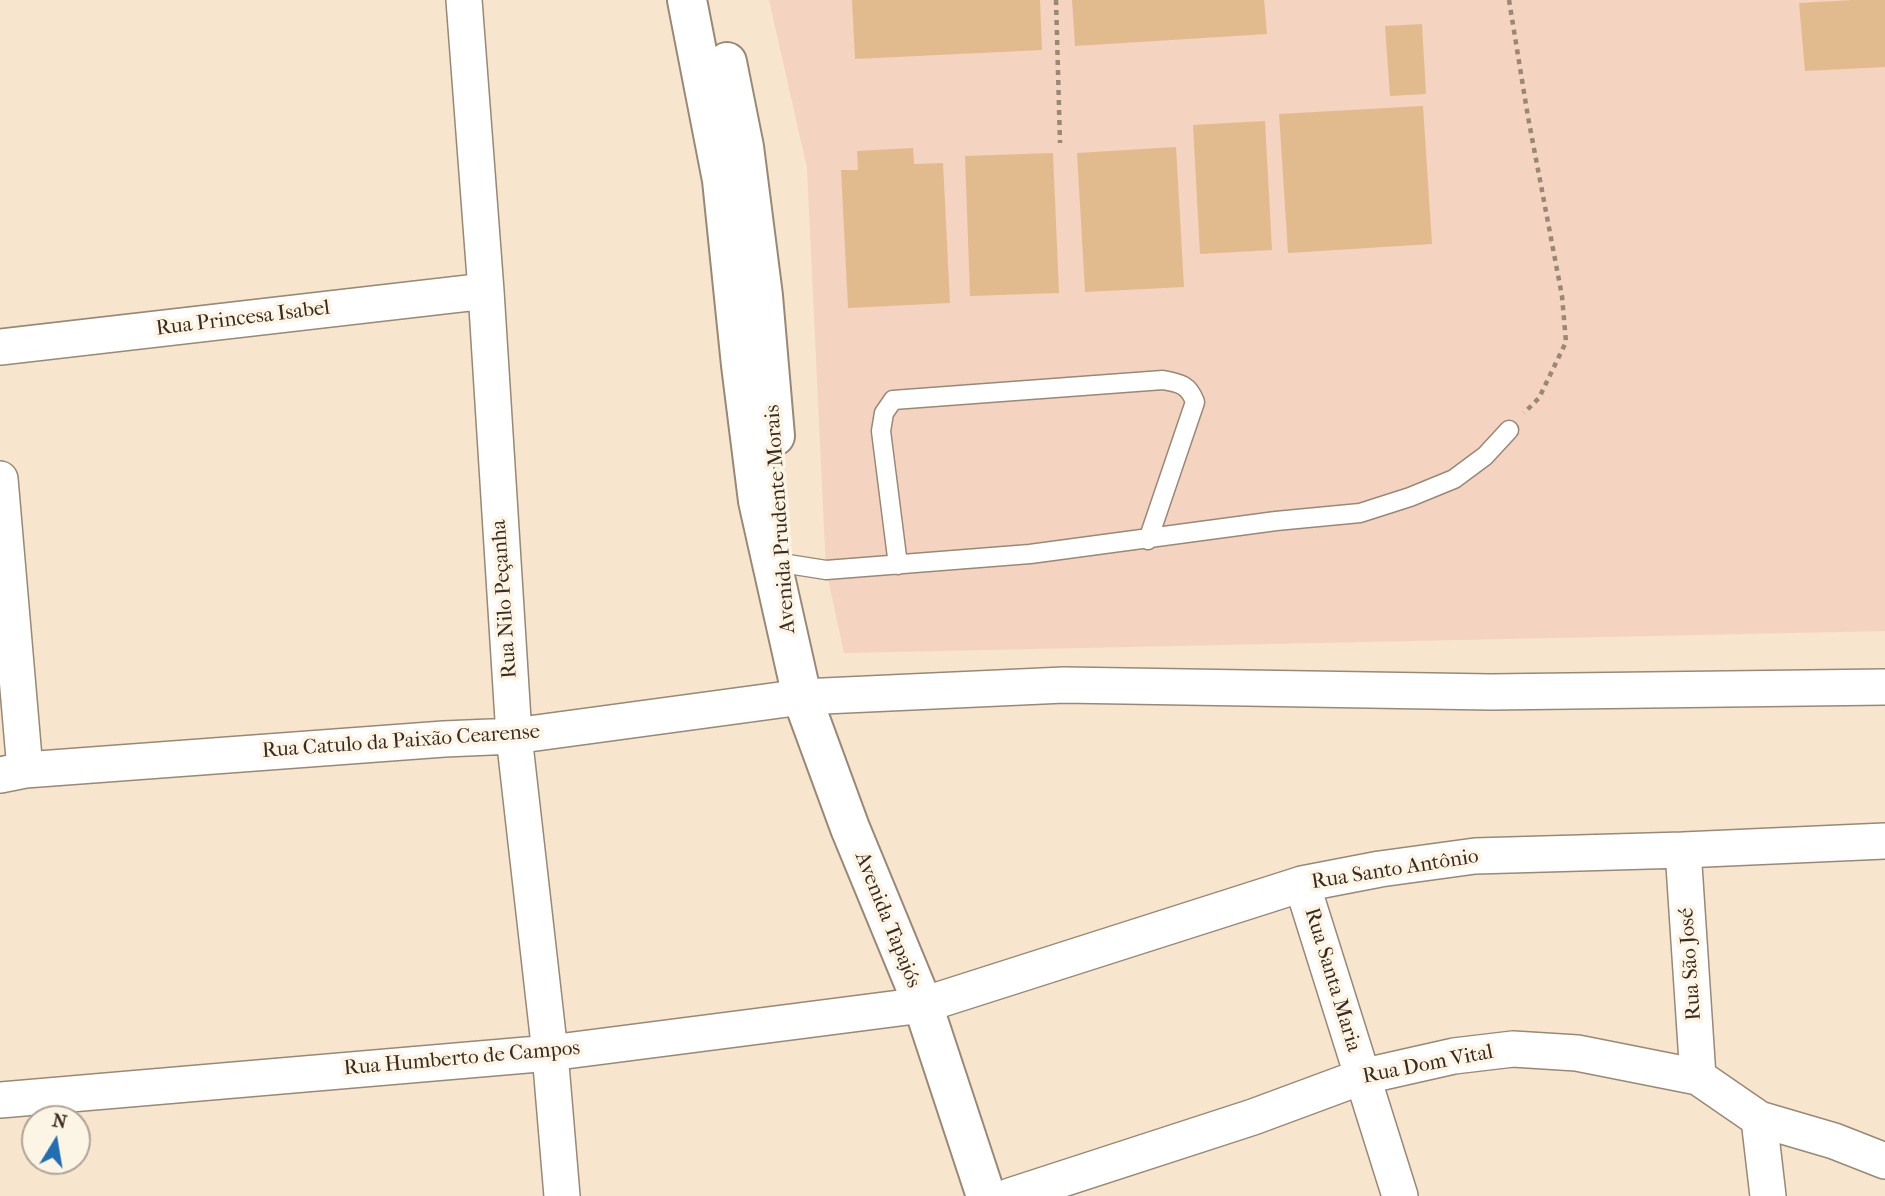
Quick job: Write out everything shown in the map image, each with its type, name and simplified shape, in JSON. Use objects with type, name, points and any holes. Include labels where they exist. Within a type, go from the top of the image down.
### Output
[{"type":"street","name":"Rua Nilo Peçanha","points":[[464,0],[486,291],[514,736],[550,1053],[562,1196]]},
{"type":"street","name":"Avenida Prudente Morais","points":[[687,0],[722,180],[758,501],[790,644]]},
{"type":"street","name":"Avenida Prudente Morais","points":[[714,0],[744,147],[763,296],[788,564],[790,644]]},
{"type":"street","name":"Rua Princesa Isabel","points":[[0,347],[486,291]]},
{"type":"street","points":[[0,479],[13,773]]},
{"type":"street","name":"Avenida Tapajós","points":[[790,644],[802,697],[850,828],[923,1005],[986,1196]]},
{"type":"street","name":"Rua Catulo da Paixão Cearense","points":[[13,773],[444,739],[514,736],[802,697],[1064,685],[1490,692],[1885,687]]},
{"type":"street","name":"Rua Santo Antônio","points":[[923,1005],[1302,884],[1380,869],[1475,856],[1885,841]]},
{"type":"street","name":"Rua São José","points":[[1684,850],[1698,1077]]},
{"type":"street","name":"Rua Santa Maria","points":[[1302,884],[1400,1196]]},
{"type":"street","name":"Rua Humberto de Campos","points":[[0,1100],[550,1053],[923,1005]]},
{"type":"street","name":"Rua Dom Vital","points":[[1010,1196],[1253,1117],[1361,1077],[1454,1056],[1513,1049],[1577,1054],[1698,1077],[1759,1119],[1834,1141],[1885,1161]]},
{"type":"street","points":[[956,1196],[960,1119]]},
{"type":"street","points":[[1759,1119],[1768,1196]]},
{"type":"lane","points":[[898,565],[881,431],[884,413],[893,400],[1163,380],[1183,384],[1195,402],[1148,540]]},
{"type":"lane","points":[[788,564],[826,570],[1030,554],[1276,521],[1360,513],[1410,498],[1454,479],[1485,456],[1509,430]]},
{"type":"path","points":[[1056,0],[1060,143]]},
{"type":"path","points":[[1509,0],[1562,296],[1566,342],[1538,398],[1509,430]]},
{"type":"shaded area","points":[[769,0],[1885,0],[1885,631],[844,653],[826,570],[807,168]]},
{"type":"building","points":[[852,0],[1040,0],[1042,50],[855,59]]},
{"type":"building","points":[[1072,0],[1264,0],[1267,34],[1075,46]]},
{"type":"building","points":[[1885,0],[1885,67],[1805,71],[1799,3]]},
{"type":"building","points":[[1422,24],[1426,94],[1390,96],[1385,26]]},
{"type":"building","points":[[1423,106],[1432,244],[1288,253],[1279,114]]},
{"type":"building","points":[[1265,121],[1272,250],[1200,254],[1193,125]]},
{"type":"building","points":[[1176,147],[1184,287],[1085,292],[1077,153]]},
{"type":"building","points":[[913,148],[914,164],[943,163],[950,303],[848,308],[841,170],[858,170],[857,151]]},
{"type":"building","points":[[1053,153],[1059,293],[970,296],[965,156]]}]
